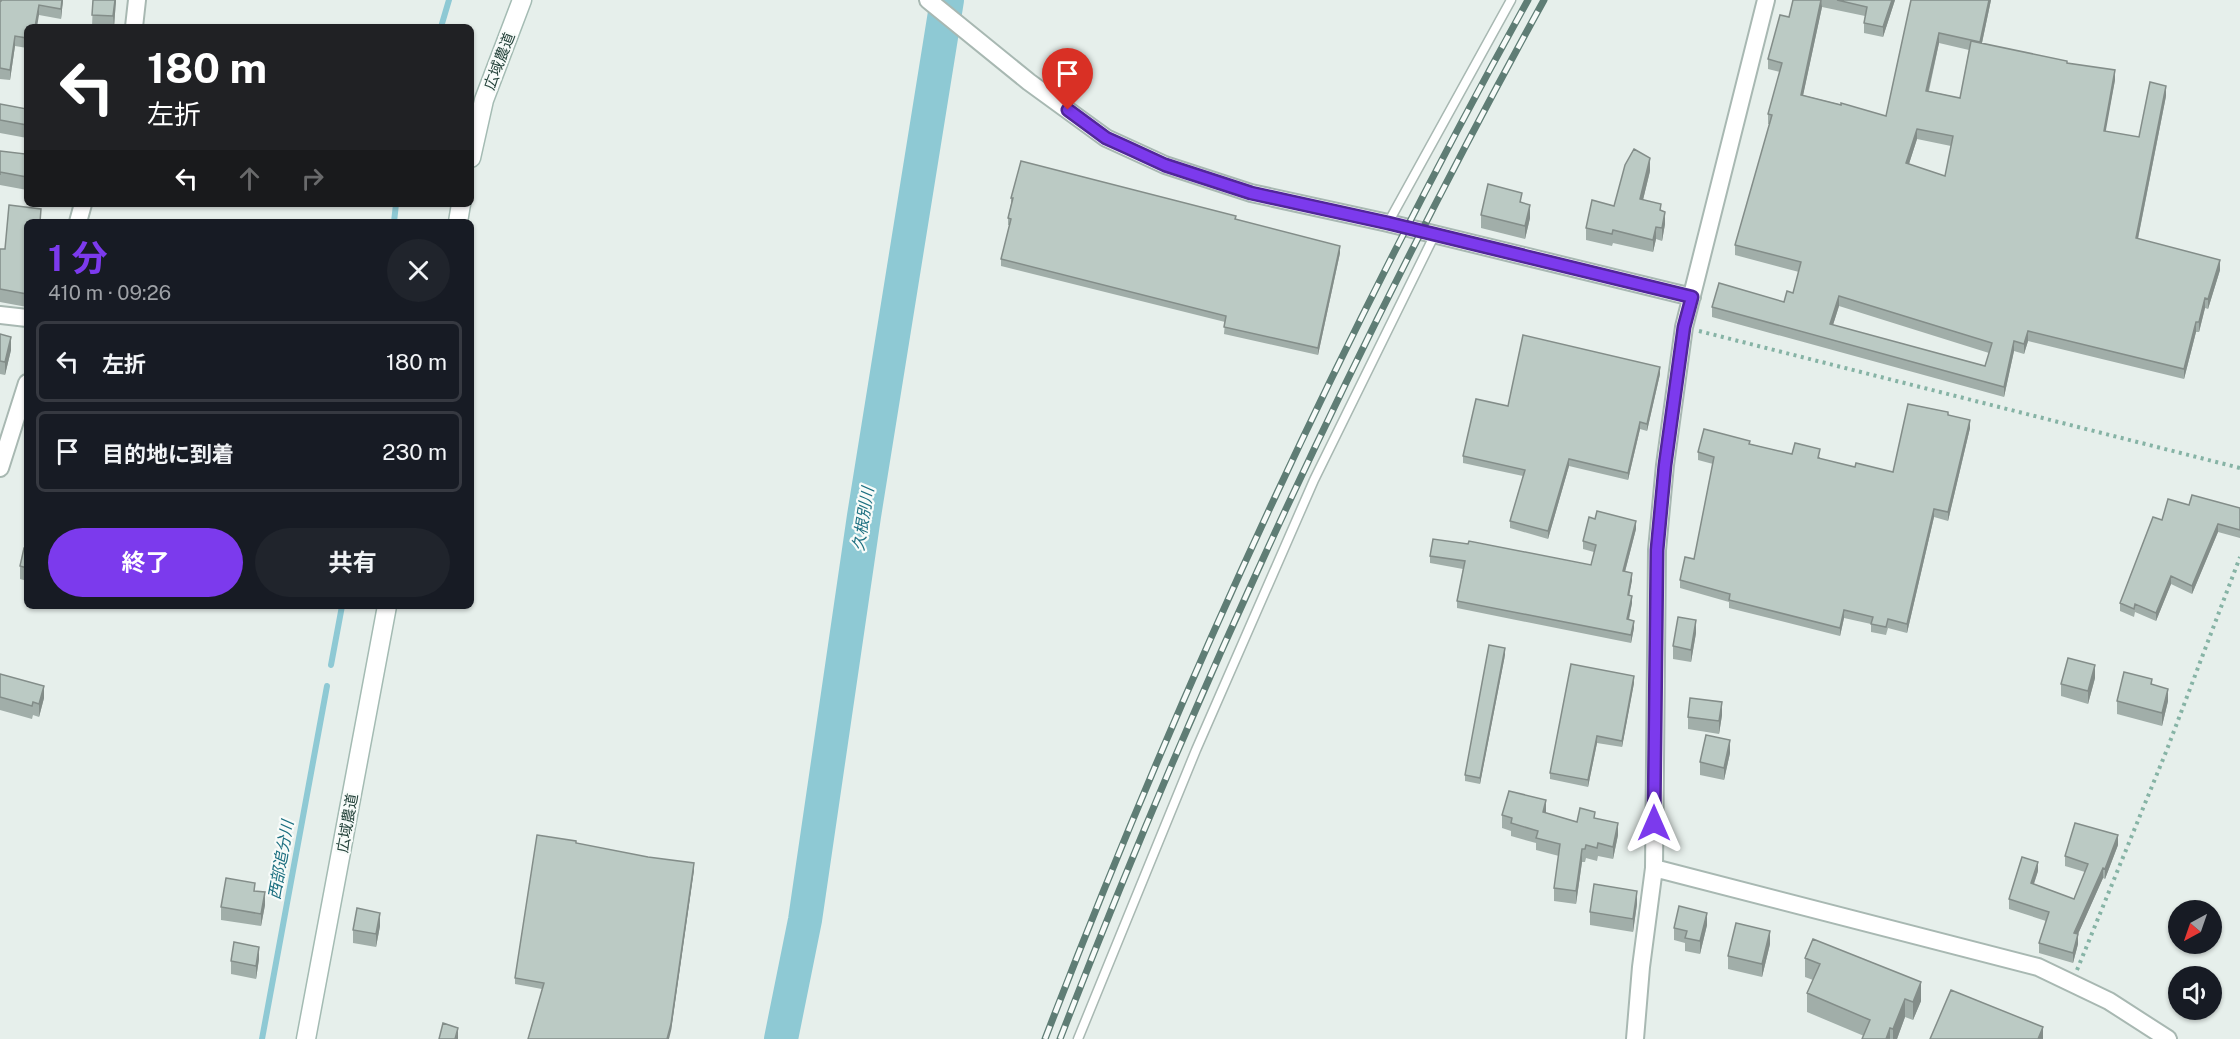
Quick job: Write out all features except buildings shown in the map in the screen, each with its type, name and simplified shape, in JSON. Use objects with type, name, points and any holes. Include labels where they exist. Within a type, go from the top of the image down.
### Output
[{"type":"street","points":[[135,24],[137,0]]},
{"type":"street","name":"広域農道","points":[[474,145],[484,100],[522,0]]},
{"type":"street","points":[[928,0],[1106,138],[1165,165],[1251,193],[1435,234],[1692,297]]},
{"type":"street","points":[[1635,1039],[1641,967],[1654,868],[1657,550],[1665,465],[1684,327],[1766,0]]},
{"type":"street","points":[[0,315],[24,318]]},
{"type":"street","points":[[0,468],[24,392]]},
{"type":"street","name":"広域農道","points":[[306,1039],[386,609]]},
{"type":"street","points":[[1654,868],[2027,964],[2072,982],[2109,1001],[2168,1039]]},
{"type":"lane","points":[[1388,223],[1511,0]]},
{"type":"lane","points":[[1078,1039],[1196,750],[1309,491],[1435,234]]},
{"type":"path","points":[[1684,327],[2240,468]]},
{"type":"path","points":[[2072,982],[2166,752],[2240,557]]},
{"type":"waterway","name":"西部追分川","points":[[442,24],[449,0]]},
{"type":"waterway","name":"久根別川","points":[[781,1039],[805,920],[864,516],[947,0]]},
{"type":"waterway","name":"西部追分川","points":[[394,219],[396,207]]},
{"type":"waterway","name":"西部追分川","points":[[331,665],[341,609]]},
{"type":"waterway","name":"西部追分川","points":[[262,1039],[327,686]]},
{"type":"railway","points":[[1045,1039],[1152,773],[1268,511],[1394,253],[1528,0]]},
{"type":"railway","points":[[1060,1039],[1168,774],[1285,512],[1410,254],[1544,0]]},
{"type":"route","points":[[1068,110],[1106,138],[1165,165],[1251,193],[1388,223],[1692,297],[1684,327],[1665,465],[1657,550],[1654,823]]}]
